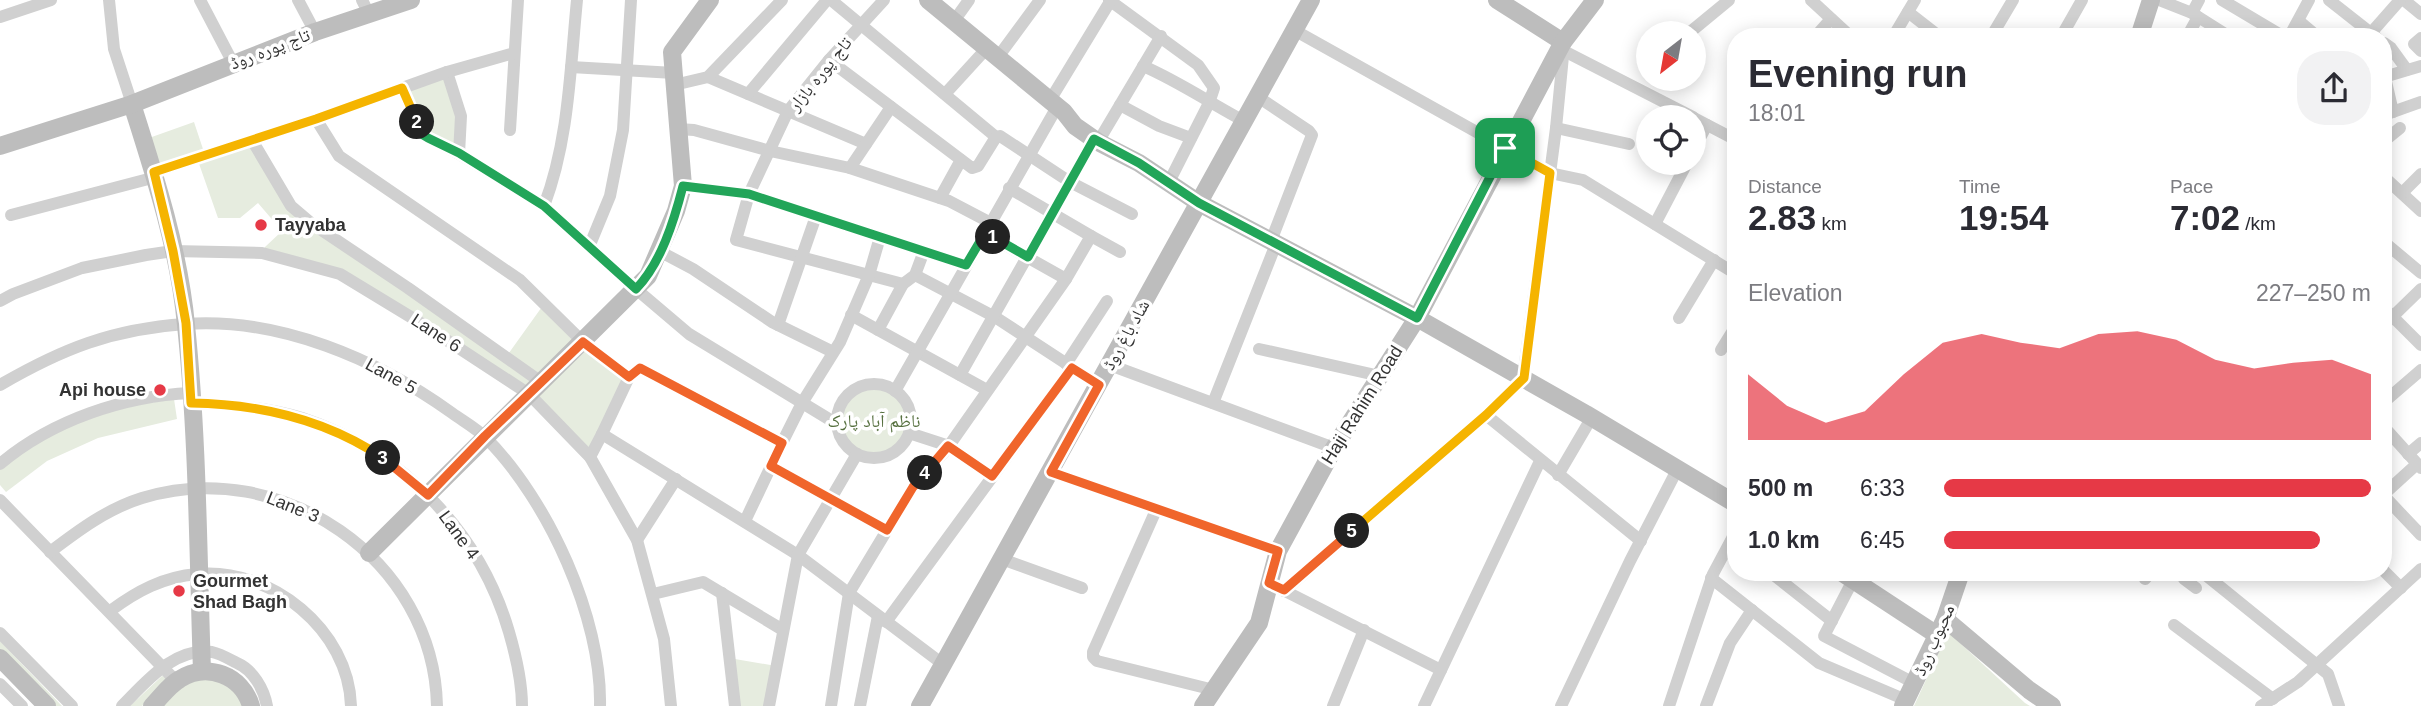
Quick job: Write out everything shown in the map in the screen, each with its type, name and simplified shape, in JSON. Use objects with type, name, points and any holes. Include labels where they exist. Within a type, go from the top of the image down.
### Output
[{"type":"main road","name":"تاج پورہ روڈ","points":[[0,146],[132,104],[315,32],[366,7],[411,0]]},
{"type":"main road","points":[[369,553],[648,276],[676,211],[683,186],[672,52],[710,0]]},
{"type":"main road","points":[[928,0],[1096,141],[1139,163],[1199,203],[1524,378],[1727,498]]},
{"type":"main road","name":"شاد باغ روڈ","points":[[920,706],[1311,0]]},
{"type":"main road","points":[[1497,0],[1564,46]]},
{"type":"main road","name":"Haji Rahim Road","points":[[1203,706],[1259,623],[1277,587],[1278,551],[1334,448],[1417,318],[1505,148],[1564,46],[1595,0]]},
{"type":"main road","points":[[2142,28],[2151,0]]},
{"type":"main road","points":[[132,104],[155,175],[186,323],[202,671]]},
{"type":"main road","points":[[1855,581],[1937,635]]},
{"type":"main road","name":"محبوب روڈ","points":[[1905,703],[1945,619],[1958,581]]},
{"type":"main road","points":[[1945,619],[2052,706]]},
{"type":"main road","points":[[0,657],[47,706]]},
{"type":"main road","points":[[152,706],[176,681],[202,671],[226,675],[245,692],[251,706]]},
{"type":"street","points":[[0,18],[51,0]]},
{"type":"street","points":[[109,0],[114,49],[132,104]]},
{"type":"street","points":[[200,0],[233,63]]},
{"type":"street","points":[[298,0],[315,32]]},
{"type":"street","points":[[510,130],[519,0]]},
{"type":"street","points":[[544,206],[565,132],[577,0]]},
{"type":"street","points":[[589,247],[610,196],[623,130],[631,0]]},
{"type":"street","points":[[708,77],[782,0]]},
{"type":"street","points":[[748,94],[829,0],[996,136],[1029,154],[1070,182],[1132,214]]},
{"type":"street","points":[[954,21],[969,0]]},
{"type":"street","points":[[945,94],[993,52],[1040,0]]},
{"type":"street","points":[[895,391],[1029,154],[1110,0],[1198,65],[1214,88],[1169,182]]},
{"type":"street","points":[[1704,21],[1729,0]]},
{"type":"street","points":[[1811,0],[1841,28]]},
{"type":"street","points":[[1898,28],[1915,0]]},
{"type":"street","points":[[1996,28],[2013,0]]},
{"type":"street","points":[[2066,28],[2082,0]]},
{"type":"street","points":[[2159,0],[2195,15],[2216,28]]},
{"type":"street","points":[[2190,28],[2199,0]]},
{"type":"street","points":[[2222,0],[2271,28]]},
{"type":"street","points":[[2294,28],[2309,0]]},
{"type":"street","points":[[2329,0],[2364,28]]},
{"type":"street","points":[[2379,28],[2402,0],[2421,14]]},
{"type":"street","name":"تاج پورہ بازار","points":[[802,257],[736,240],[749,194],[788,111],[881,1]]},
{"type":"street","points":[[1908,12],[1928,28]]},
{"type":"street","points":[[1823,28],[1831,19]]},
{"type":"street","points":[[2299,21],[2307,28]]},
{"type":"street","points":[[1294,30],[1550,173],[1583,180],[1727,268]]},
{"type":"street","points":[[960,375],[1070,182],[1161,36]]},
{"type":"street","points":[[2421,38],[2414,44],[2421,51]]},
{"type":"street","points":[[1441,670],[1277,587],[1486,415],[1524,378],[1564,46],[1669,105]]},
{"type":"street","points":[[2392,49],[2407,70]]},
{"type":"street","points":[[10,215],[155,175],[447,72],[514,52]]},
{"type":"street","points":[[829,60],[975,168],[996,136]]},
{"type":"street","points":[[1143,66],[1169,77],[1209,103],[1244,121]]},
{"type":"street","points":[[2392,75],[2421,66]]},
{"type":"street","points":[[571,67],[627,70],[674,79],[708,77],[866,144]]},
{"type":"street","points":[[447,72],[461,116],[459,153]]},
{"type":"street","points":[[402,88],[423,135],[459,153],[544,206],[690,334],[836,424]]},
{"type":"street","points":[[1213,403],[1312,135],[1258,97]]},
{"type":"street","points":[[2392,112],[2421,102]]},
{"type":"street","points":[[1120,105],[1159,126],[1191,138]]},
{"type":"street","points":[[850,168],[891,107]]},
{"type":"street","points":[[316,119],[338,156],[520,280],[583,342],[629,377]]},
{"type":"street","points":[[1707,124],[1727,135]]},
{"type":"street","points":[[1556,128],[1629,144]]},
{"type":"street","points":[[2392,134],[2400,128]]},
{"type":"street","points":[[678,129],[694,130],[770,151],[850,168],[940,198],[1066,279]]},
{"type":"street","points":[[252,140],[291,206],[311,223],[408,288],[535,388]]},
{"type":"street","points":[[940,198],[961,160]]},
{"type":"street","points":[[2402,193],[2421,174]]},
{"type":"street","points":[[1655,224],[1681,175]]},
{"type":"street","points":[[2392,184],[2421,211]]},
{"type":"street","points":[[683,186],[749,194],[966,265]]},
{"type":"street","points":[[1009,188],[1120,252]]},
{"type":"street","points":[[778,325],[816,216]]},
{"type":"street","points":[[831,706],[849,593],[913,487],[948,446],[1066,279],[1091,236]]},
{"type":"street","points":[[745,521],[802,403],[833,352],[851,315],[869,275],[880,237]]},
{"type":"street","points":[[2392,249],[2421,273]]},
{"type":"street","name":"Lane 6","points":[[0,301],[82,268],[173,251],[262,253],[340,274],[535,388],[590,457],[636,540],[664,639],[671,706]]},
{"type":"street","points":[[659,251],[693,269],[778,325],[833,352]]},
{"type":"street","points":[[878,330],[903,284],[915,275],[924,251]]},
{"type":"street","points":[[802,257],[903,284]]},
{"type":"street","points":[[1679,318],[1714,260]]},
{"type":"street","points":[[915,275],[995,317],[1099,385]]},
{"type":"street","points":[[2392,312],[2421,289]]},
{"type":"street","points":[[860,706],[882,619],[992,476],[1069,366],[1107,301]]},
{"type":"street","points":[[851,315],[987,390]]},
{"type":"street","points":[[2392,320],[2421,345]]},
{"type":"street","name":"Lane 5","points":[[0,385],[76,345],[130,330],[186,323],[237,325],[291,336],[351,354],[403,380],[485,436],[536,503],[568,560],[587,618],[600,685],[600,706]]},
{"type":"street","points":[[1721,350],[1727,340]]},
{"type":"street","points":[[1259,349],[1380,376]]},
{"type":"street","points":[[1110,365],[1334,448]]},
{"type":"street","points":[[590,457],[629,377],[640,368],[782,443]]},
{"type":"street","points":[[2392,395],[2421,370]]},
{"type":"street","points":[[873,384],[895,391],[904,399],[911,422],[903,444],[893,453],[882,457],[869,458],[857,454],[840,436],[836,424],[842,401],[850,392],[861,386],[873,384]]},
{"type":"street","name":"Lane 4","points":[[0,464],[53,429],[105,407],[169,394],[266,409],[325,427],[370,449],[400,470],[428,495],[459,529],[484,568],[503,610],[515,653],[522,706]]},
{"type":"street","points":[[1486,415],[1641,541]]},
{"type":"street","points":[[1558,475],[1592,417]]},
{"type":"street","points":[[909,433],[948,446],[992,476]]},
{"type":"street","points":[[602,434],[798,555],[944,665]]},
{"type":"street","points":[[2392,436],[2415,462]]},
{"type":"street","points":[[2392,486],[2415,462],[2421,443]]},
{"type":"street","points":[[769,706],[798,555],[857,454]]},
{"type":"street","points":[[1424,706],[1540,461]]},
{"type":"street","points":[[771,466],[887,530]]},
{"type":"street","points":[[1561,706],[1678,468]]},
{"type":"street","points":[[1051,472],[1278,551]]},
{"type":"street","points":[[636,540],[676,479]]},
{"type":"street","name":"Lane 3","points":[[50,552],[93,519],[142,498],[195,488],[249,492],[301,507],[337,527],[369,553],[401,592],[425,638],[437,688],[437,706]]},
{"type":"street","points":[[0,500],[176,681]]},
{"type":"street","points":[[2392,504],[2421,535]]},
{"type":"street","points":[[1156,510],[1093,657],[1097,661],[1214,690]]},
{"type":"street","points":[[1669,706],[1712,578],[1727,552]]},
{"type":"street","points":[[1002,559],[1082,587]]},
{"type":"street","points":[[2174,625],[2267,703],[2298,682],[2421,569]]},
{"type":"street","points":[[110,611],[136,592],[166,579],[199,574],[229,575],[260,583],[287,597],[311,617],[330,642],[344,670],[351,706]]},
{"type":"street","points":[[1712,578],[1819,663],[1905,703]]},
{"type":"street","points":[[2392,579],[2401,588]]},
{"type":"street","points":[[1781,581],[1832,621]]},
{"type":"street","points":[[1845,581],[1824,636],[1914,682]]},
{"type":"street","points":[[2186,581],[2196,589]]},
{"type":"street","points":[[2213,581],[2328,674],[2339,706]]},
{"type":"street","points":[[653,594],[703,582],[783,630]]},
{"type":"street","points":[[722,593],[735,706]]},
{"type":"street","points":[[1706,706],[1730,643],[1752,610]]},
{"type":"street","points":[[1333,706],[1364,630]]},
{"type":"street","points":[[0,633],[72,706]]},
{"type":"street","points":[[122,706],[163,666],[201,651],[216,653],[242,665],[256,679],[267,706]]},
{"type":"street","points":[[0,684],[22,706]]},
{"type":"green space","points":[[447,72],[461,116],[459,154],[428,138],[402,88]]},
{"type":"green space","points":[[194,122],[205,155],[252,140],[291,206],[506,357],[544,304],[629,377],[590,457],[529,394],[340,274],[262,253],[282,231],[258,203],[240,218],[218,218],[197,158],[160,170],[149,138]]},
{"type":"green space","name":"ناظم آباد پارک","points":[[874,384],[888,387],[900,395],[908,407],[911,421],[908,435],[900,447],[888,455],[874,458],[860,455],[848,447],[840,435],[837,421],[840,407],[848,395],[860,387]]},
{"type":"green space","points":[[174,399],[177,419],[98,438],[47,461],[6,492],[0,485],[0,468],[45,437],[104,410]]},
{"type":"green space","points":[[1948,632],[2025,703],[2030,706],[1914,706]]},
{"type":"green space","points":[[0,641],[62,706],[53,706],[0,653]]},
{"type":"green space","points":[[729,658],[776,666],[769,706],[735,706]]},
{"type":"green space","points":[[162,676],[166,677],[166,683],[142,706],[130,706]]},
{"type":"green space","points":[[209,677],[236,691],[245,706],[157,706],[185,682]]},
{"type":"place","name":"Tayyaba","points":[[261,225]]},
{"type":"place","name":"Api house","points":[[160,390]]},
{"type":"place","name":"Gourmet Shad Bagh","points":[[179,591]]},
{"type":"route","points":[[402,88],[423,135],[459,153],[544,206],[636,289],[648,276],[676,211],[683,186],[749,194],[966,265],[985,233],[1028,257],[1094,139],[1139,163],[1199,203],[1417,318],[1505,148],[1550,173],[1524,378],[1486,415],[1284,590],[1269,583],[1278,551],[1051,472],[1099,385],[1072,368],[992,476],[948,446],[913,487],[887,530],[771,466],[782,443],[640,368],[629,377],[583,342],[428,495],[400,470],[370,449],[302,418],[229,404],[191,403],[186,323],[173,251],[154,172],[402,88]]}]
